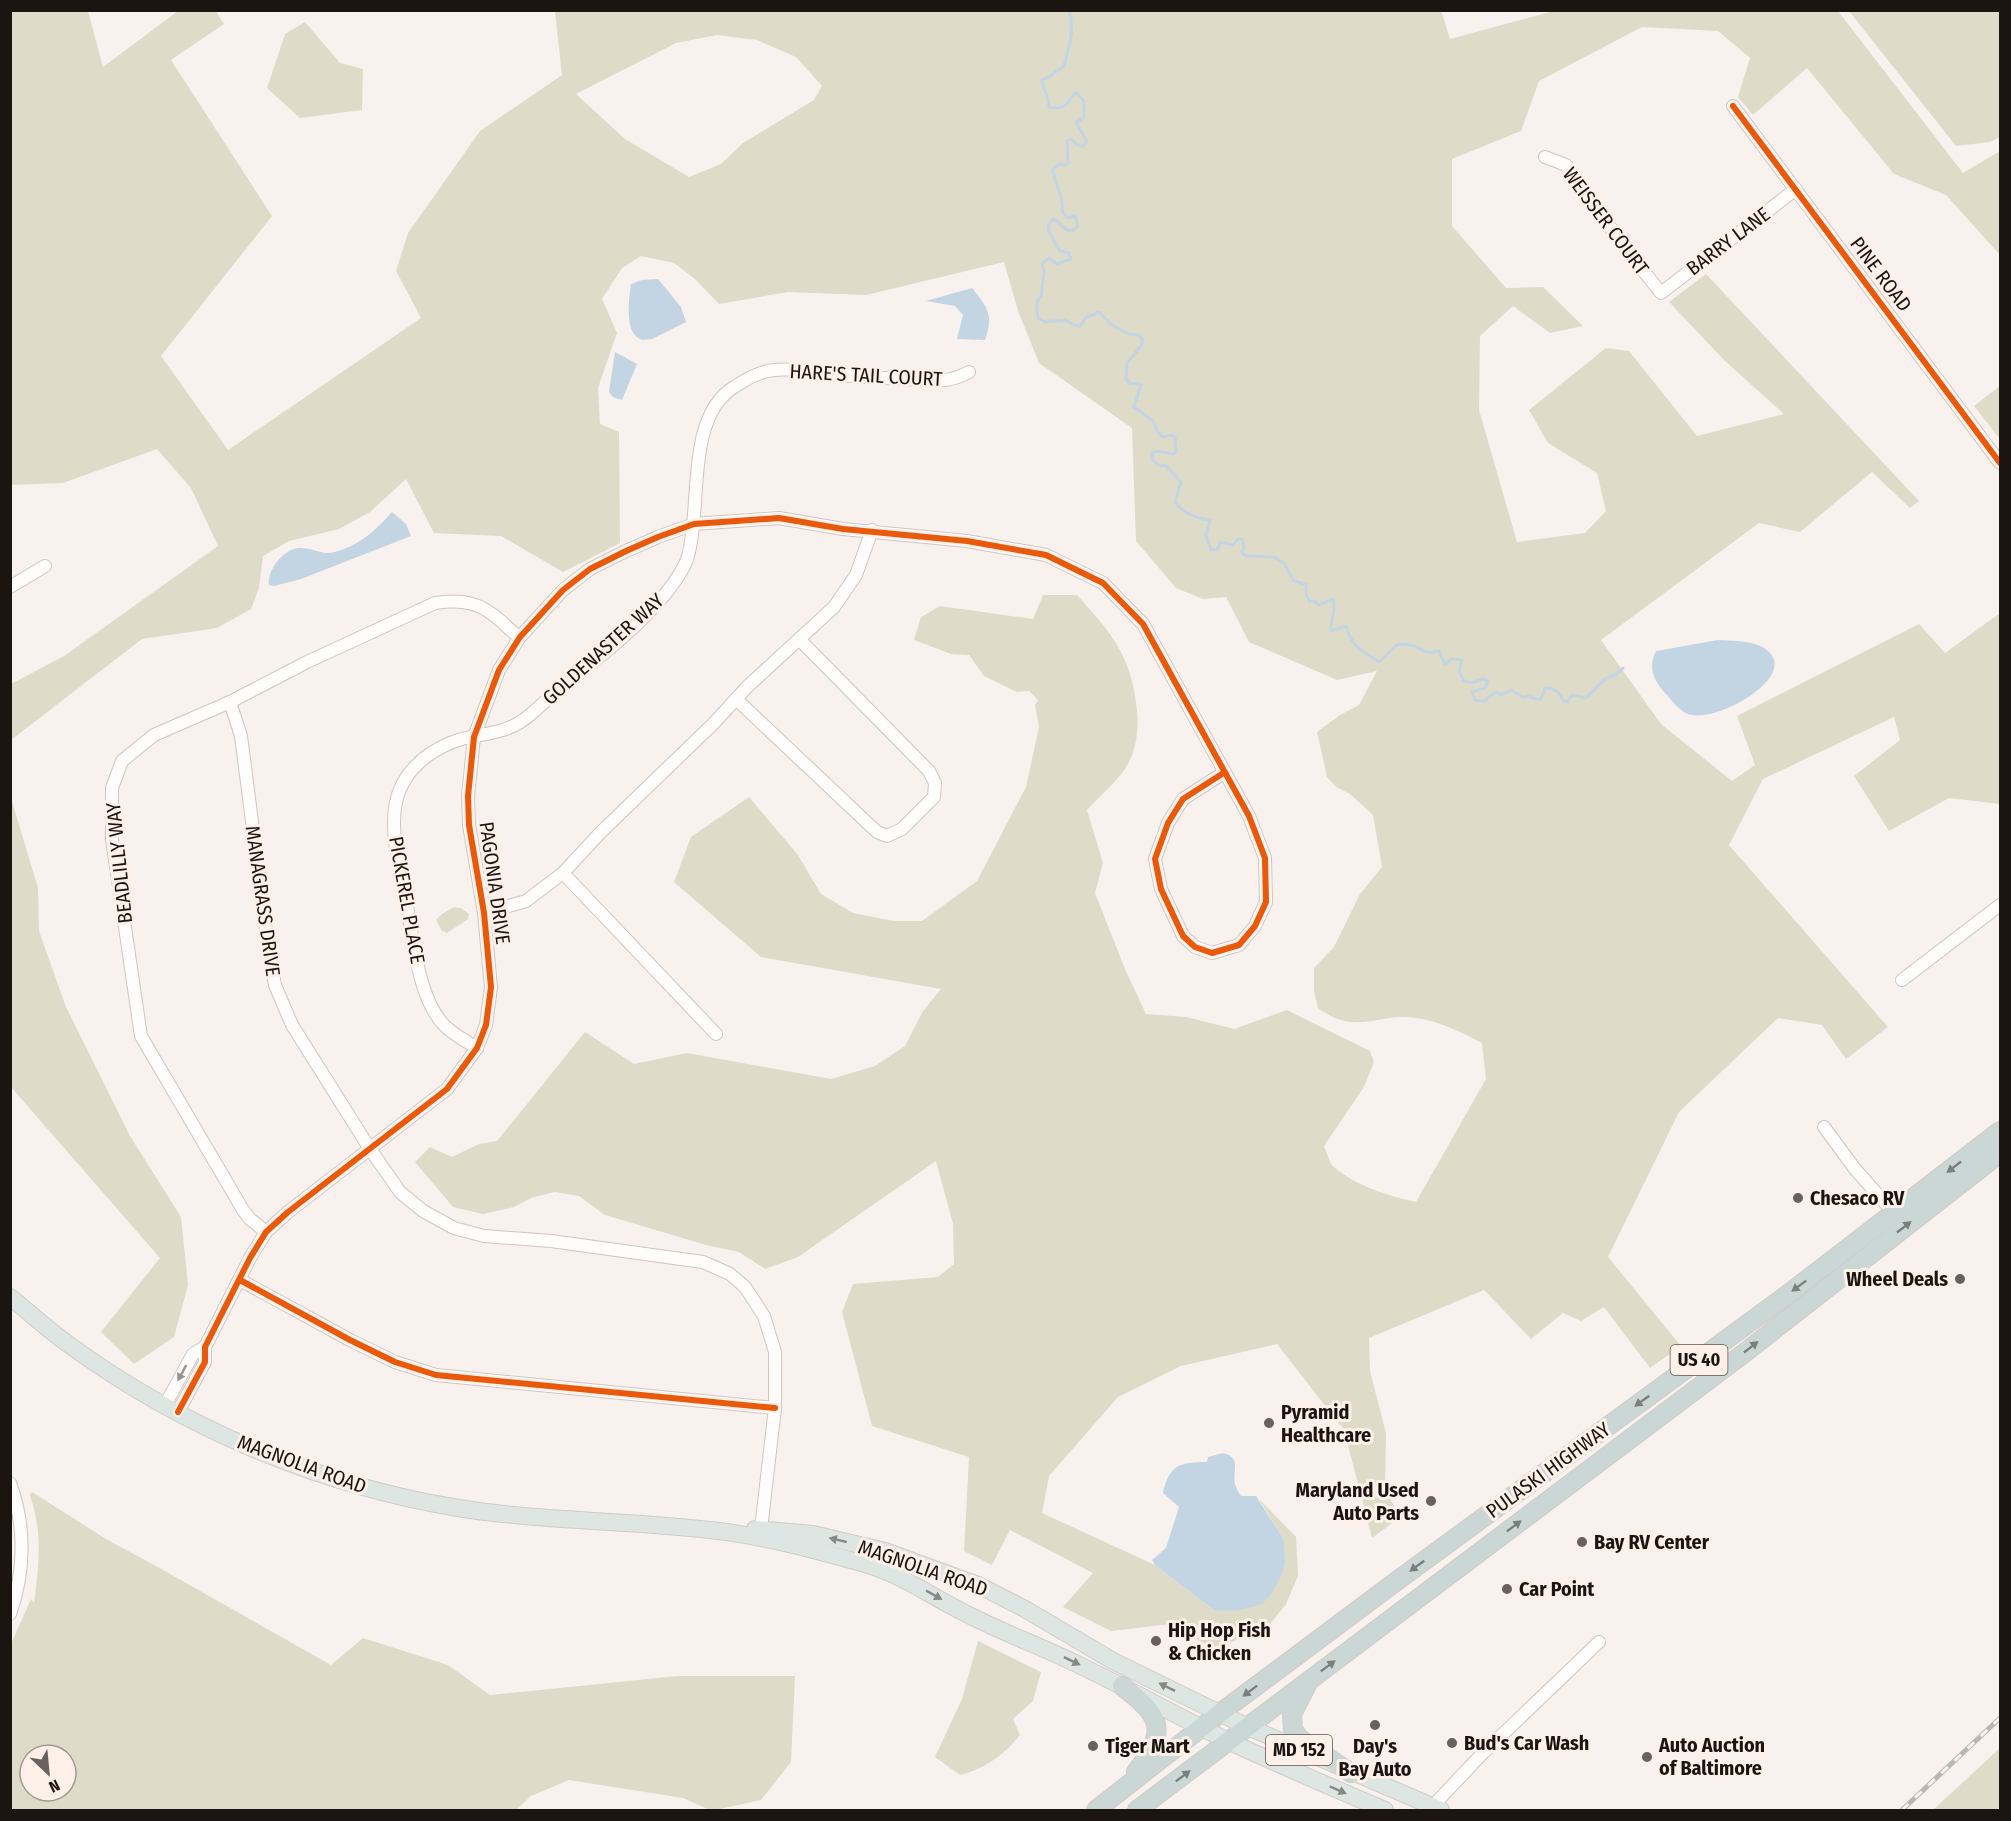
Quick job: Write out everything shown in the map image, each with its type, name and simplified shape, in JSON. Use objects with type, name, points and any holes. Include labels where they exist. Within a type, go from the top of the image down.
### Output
[{"type":"highway","name":"PULASKI HIGHWAY","points":[[1102,1806],[1220,1713],[1787,1295],[2001,1131]]},
{"type":"highway","name":"PULASKI HIGHWAY","points":[[1137,1810],[1743,1354],[2001,1153]]},
{"type":"highway","points":[[1452,1541],[1468,1561]]},
{"type":"highway","points":[[1308,1682],[1292,1714],[1293,1730],[1300,1739],[1351,1773]]},
{"type":"highway","points":[[1102,1806],[1129,1781],[1147,1757],[1157,1735],[1153,1714],[1145,1704],[1122,1686]]},
{"type":"main road","name":"MAGNOLIA ROAD","points":[[10,1297],[65,1343],[125,1383],[262,1454],[325,1477],[397,1497],[461,1509],[730,1533],[806,1549],[870,1566],[930,1592],[966,1614],[1039,1645],[1202,1728]]},
{"type":"main road","name":"MAGNOLIA ROAD","points":[[634,1525],[702,1524],[813,1534],[885,1551],[978,1585],[1025,1609],[1110,1660],[1220,1713]]},
{"type":"main road","name":"MD 152","points":[[1220,1713],[1434,1809]]},
{"type":"main road","name":"MD 152","points":[[1202,1728],[1385,1810]]},
{"type":"street","name":"PINE ROAD","points":[[1733,106],[2001,463]]},
{"type":"street","name":"WEISSER COURT","points":[[1545,157],[1566,165],[1660,293]]},
{"type":"street","name":"BARRY LANE","points":[[1660,293],[1796,189]]},
{"type":"street","name":"HARE'S TAIL COURT","points":[[694,524],[701,441],[707,420],[716,403],[730,389],[752,376],[771,370],[790,369],[942,382],[957,379],[969,372]]},
{"type":"street","name":"PAGONIA DRIVE","points":[[171,1408],[205,1362],[205,1347],[266,1232],[288,1212],[447,1089],[477,1048],[486,1025],[491,987],[483,913],[469,825],[468,796],[474,738],[499,670],[520,637],[563,590],[590,569],[658,537],[694,524],[780,518],[843,529],[967,541],[1046,555],[1102,583],[1143,624],[1225,772]]},
{"type":"street","name":"GOLDENASTER WAY","points":[[474,738],[516,725],[589,667],[636,623],[666,593],[687,559],[694,524]]},
{"type":"street","points":[[483,913],[526,901],[563,873],[600,833],[736,699],[834,607],[856,575],[872,530]]},
{"type":"street","points":[[10,587],[45,566]]},
{"type":"street","name":"BEADLILLY WAY","points":[[266,1232],[243,1210],[171,1091],[141,1036],[112,839],[112,788],[122,761],[154,735],[230,702],[325,653],[435,603],[457,600],[471,603],[493,615],[520,637]]},
{"type":"street","points":[[736,699],[877,832],[887,836],[902,829],[934,797],[935,783],[928,771],[800,639]]},
{"type":"street","name":"MANAGRASS DRIVE","points":[[230,702],[241,736],[275,985],[292,1025],[370,1149],[400,1192],[423,1211],[454,1228],[484,1236],[551,1241],[703,1262],[729,1274],[745,1287],[764,1316],[775,1352],[775,1408],[760,1529]]},
{"type":"street","name":"PICKEREL PLACE","points":[[474,738],[461,738],[429,752],[413,767],[402,783],[394,803],[394,821],[396,851],[414,950],[422,980],[433,1010],[444,1025],[477,1048]]},
{"type":"street","points":[[1225,772],[1249,816],[1265,858],[1266,902],[1255,926],[1239,945],[1212,953],[1195,947],[1183,936],[1161,889],[1155,859],[1168,824],[1183,799],[1225,772]]},
{"type":"street","points":[[563,873],[717,1034]]},
{"type":"street","points":[[1902,980],[2001,905]]},
{"type":"street","points":[[1824,1127],[1855,1169],[1894,1213]]},
{"type":"street","points":[[240,1280],[340,1335],[395,1362],[436,1375],[775,1408]]},
{"type":"street","points":[[10,1483],[22,1536],[19,1584],[10,1614]]},
{"type":"street","points":[[1434,1809],[1482,1754],[1599,1642]]},
{"type":"shaded area","points":[[1441,10],[1450,39],[1554,11],[1838,11],[1963,173],[2000,151],[2000,255],[1946,195],[1894,174],[1807,68],[1753,115],[1738,97],[1750,58],[1718,31],[1642,27],[1539,81],[1521,131],[1452,159],[1452,226],[1506,288],[1543,287],[1583,326],[1550,333],[1513,306],[1480,336],[1479,410],[1517,542],[1585,533],[1606,511],[1597,473],[1548,443],[1529,410],[1606,348],[1629,351],[1697,436],[1784,414],[1724,360],[1669,302],[1706,274],[1919,501],[1910,508],[1872,472],[1800,532],[1759,523],[1601,640],[1661,724],[1732,781],[1755,765],[1737,716],[1919,624],[1945,653],[2000,613],[2000,804],[1949,798],[1889,831],[1854,776],[1900,740],[1894,717],[1763,779],[1729,845],[1888,1027],[1846,1059],[1822,1025],[1778,1018],[1679,1112],[1608,1257],[1681,1346],[1650,1368],[1604,1307],[1581,1321],[1563,1313],[1531,1339],[1484,1290],[1369,1338],[1370,1371],[1386,1433],[1385,1490],[1399,1514],[1399,1518],[1372,1538],[1344,1430],[1277,1344],[1181,1366],[1118,1397],[1049,1476],[1042,1513],[1155,1565],[1214,1610],[1283,1538],[1259,1499],[1296,1537],[1298,1576],[1286,1604],[1267,1628],[1214,1649],[1171,1624],[1111,1631],[1063,1607],[1093,1573],[1010,1530],[992,1565],[964,1551],[969,1457],[872,1426],[842,1312],[853,1284],[938,1277],[954,1264],[953,1224],[936,1161],[798,1257],[765,1269],[739,1252],[706,1245],[605,1215],[579,1196],[555,1192],[531,1198],[514,1207],[483,1214],[453,1207],[415,1162],[430,1147],[452,1157],[479,1144],[497,1141],[585,1032],[634,1064],[687,1053],[831,1079],[875,1066],[905,1046],[923,1011],[941,989],[761,957],[674,882],[691,837],[749,797],[798,855],[821,894],[853,913],[894,921],[922,921],[977,881],[1026,787],[1039,727],[1035,705],[1038,700],[1029,691],[1017,692],[984,676],[969,655],[951,654],[914,640],[921,617],[940,606],[1033,619],[1043,595],[1077,595],[1118,647],[1125,660],[1134,692],[1138,726],[1132,756],[1121,775],[1087,810],[1103,863],[1095,893],[1125,969],[1146,1014],[1186,1017],[1234,1029],[1287,1010],[1370,1051],[1374,1062],[1364,1087],[1324,1146],[1332,1165],[1352,1180],[1384,1193],[1416,1202],[1486,1079],[1482,1043],[1459,1031],[1417,1018],[1390,1018],[1367,1022],[1344,1021],[1318,1008],[1314,991],[1314,968],[1334,947],[1360,894],[1382,867],[1373,815],[1350,794],[1336,787],[1327,777],[1317,732],[1340,715],[1359,705],[1377,671],[1337,680],[1249,642],[1226,597],[1203,599],[1176,588],[1136,541],[1132,428],[1039,363],[1018,311],[1004,262],[866,295],[788,292],[719,304],[695,279],[674,263],[641,256],[622,268],[602,299],[617,333],[598,388],[600,424],[619,432],[620,543],[563,572],[501,536],[434,533],[406,479],[370,512],[339,529],[289,541],[263,556],[259,588],[251,609],[217,628],[142,639],[11,740],[11,684],[64,656],[218,546],[191,488],[157,449],[63,483],[11,485],[11,11],[88,11],[103,67],[178,11],[216,11],[224,24],[171,60],[272,216],[161,356],[228,450],[421,318],[396,271],[408,233],[480,131],[562,75],[555,11]],"holes":[[[717,35],[757,40],[796,57],[822,86],[814,100],[743,143],[721,164],[689,177],[625,139],[576,94],[676,43]]]},
{"type":"shaded area","points":[[1849,11],[2000,11],[2000,137],[1990,142],[1956,146]]},
{"type":"shaded area","points":[[305,22],[340,63],[363,69],[362,110],[300,118],[267,88],[285,34]]},
{"type":"shaded area","points":[[2000,386],[2000,439],[1974,406]]},
{"type":"shaded area","points":[[11,798],[38,888],[39,931],[66,1007],[130,1136],[181,1217],[188,1285],[174,1337],[134,1364],[101,1332],[160,1258],[11,1087]]},
{"type":"shaded area","points":[[454,907],[461,908],[469,914],[468,919],[447,933],[442,931],[436,920]]},
{"type":"shaded area","points":[[32,1492],[106,1539],[331,1665],[363,1638],[448,1665],[490,1695],[677,1676],[795,1676],[791,1762],[761,1800],[715,1810],[683,1798],[569,1780],[531,1796],[516,1810],[11,1810],[11,1644],[31,1599],[34,1603],[38,1536],[30,1495]]},
{"type":"shaded area","points":[[978,1641],[1041,1672],[1033,1701],[1013,1719],[1020,1735],[1008,1749],[993,1760],[969,1773],[960,1775],[935,1757],[962,1699]]},
{"type":"shaded area","points":[[2000,1748],[2000,1810],[1933,1810]]},
{"type":"water","points":[[658,279],[681,307],[686,322],[652,339],[642,340],[631,329],[629,309],[631,284],[642,280]]},
{"type":"water","points":[[972,288],[988,312],[989,324],[985,340],[957,339],[963,315],[955,306],[926,301]]},
{"type":"water","points":[[615,352],[637,364],[622,400],[613,397],[609,392]]},
{"type":"water","points":[[392,512],[406,524],[411,536],[301,579],[274,586],[269,585],[273,567],[292,550],[298,548],[331,553],[344,549],[366,536]]},
{"type":"water","points":[[1718,640],[1746,642],[1766,649],[1771,654],[1775,665],[1771,676],[1747,698],[1731,707],[1715,713],[1688,714],[1675,704],[1657,682],[1652,668],[1656,651]]},
{"type":"water","points":[[1223,1453],[1233,1458],[1235,1462],[1235,1482],[1241,1496],[1256,1496],[1283,1538],[1285,1563],[1271,1594],[1262,1604],[1240,1610],[1214,1610],[1155,1565],[1152,1560],[1166,1548],[1179,1507],[1163,1493],[1172,1471],[1183,1464],[1207,1462],[1208,1457]]},
{"type":"waterway","points":[[1069,10],[1071,31],[1064,66],[1042,80],[1049,107],[1066,105],[1076,92],[1084,101],[1084,117],[1076,123],[1087,141],[1083,146],[1077,145],[1071,139],[1067,141],[1068,163],[1060,164],[1053,169],[1062,200],[1062,210],[1067,218],[1075,216],[1078,226],[1073,231],[1067,230],[1054,219],[1049,223],[1048,230],[1058,248],[1060,251],[1069,253],[1071,259],[1057,264],[1049,258],[1042,264],[1044,272],[1041,296],[1037,303],[1038,318],[1045,322],[1064,320],[1079,327],[1087,317],[1099,312],[1112,325],[1128,334],[1139,335],[1143,340],[1127,363],[1126,379],[1130,384],[1141,385],[1134,407],[1153,421],[1158,433],[1163,437],[1172,435],[1175,437],[1176,452],[1173,454],[1158,451],[1152,453],[1153,460],[1159,466],[1165,465],[1181,482],[1175,502],[1178,506],[1190,514],[1210,520],[1206,535],[1211,550],[1217,550],[1221,542],[1233,545],[1238,539],[1242,539],[1244,547],[1242,553],[1246,556],[1274,557],[1284,563],[1293,580],[1306,585],[1306,594],[1310,602],[1314,601],[1319,605],[1333,599],[1331,631],[1346,626],[1355,645],[1379,662],[1398,644],[1412,645],[1428,652],[1439,651],[1445,664],[1452,659],[1462,660],[1459,672],[1464,681],[1472,683],[1483,679],[1488,681],[1485,688],[1472,692],[1475,700],[1484,701],[1496,692],[1502,695],[1511,690],[1523,697],[1541,699],[1545,688],[1558,692],[1567,702],[1572,695],[1586,698],[1605,679],[1617,674],[1623,668]]},
{"type":"railway","points":[[1902,1810],[2000,1718]]},
{"type":"cycle path","points":[[1733,106],[2000,463]]},
{"type":"cycle path","points":[[178,1412],[205,1362],[205,1347],[250,1258],[266,1232],[288,1212],[447,1089],[477,1048],[486,1025],[491,987],[484,913],[469,825],[468,796],[474,737],[499,670],[520,637],[563,590],[590,569],[658,537],[694,524],[779,518],[843,529],[967,541],[1046,555],[1103,583],[1143,624],[1249,816],[1265,858],[1266,902],[1255,926],[1239,945],[1212,953],[1195,947],[1183,936],[1161,889],[1155,859],[1168,823],[1183,799],[1225,772]]},
{"type":"cycle path","points":[[240,1280],[395,1362],[436,1375],[775,1408]]},
{"type":"place","name":"Chesaco RV","points":[[1798,1198]]},
{"type":"place","name":"Wheel Deals","points":[[1960,1279]]},
{"type":"place","name":"Pyramid Healthcare","points":[[1269,1423]]},
{"type":"place","name":"Maryland Used Auto Parts","points":[[1431,1501]]},
{"type":"place","name":"Bay RV Center","points":[[1582,1542]]},
{"type":"place","name":"Car Point","points":[[1507,1589]]},
{"type":"place","name":"Hip Hop Fish & Chicken","points":[[1156,1641]]},
{"type":"place","name":"Day's Bay Auto","points":[[1375,1725]]},
{"type":"place","name":"Bud's Car Wash","points":[[1452,1743]]},
{"type":"place","name":"Tiger Mart","points":[[1093,1746]]},
{"type":"place","name":"Auto Auction of Baltimore","points":[[1647,1757]]}]
